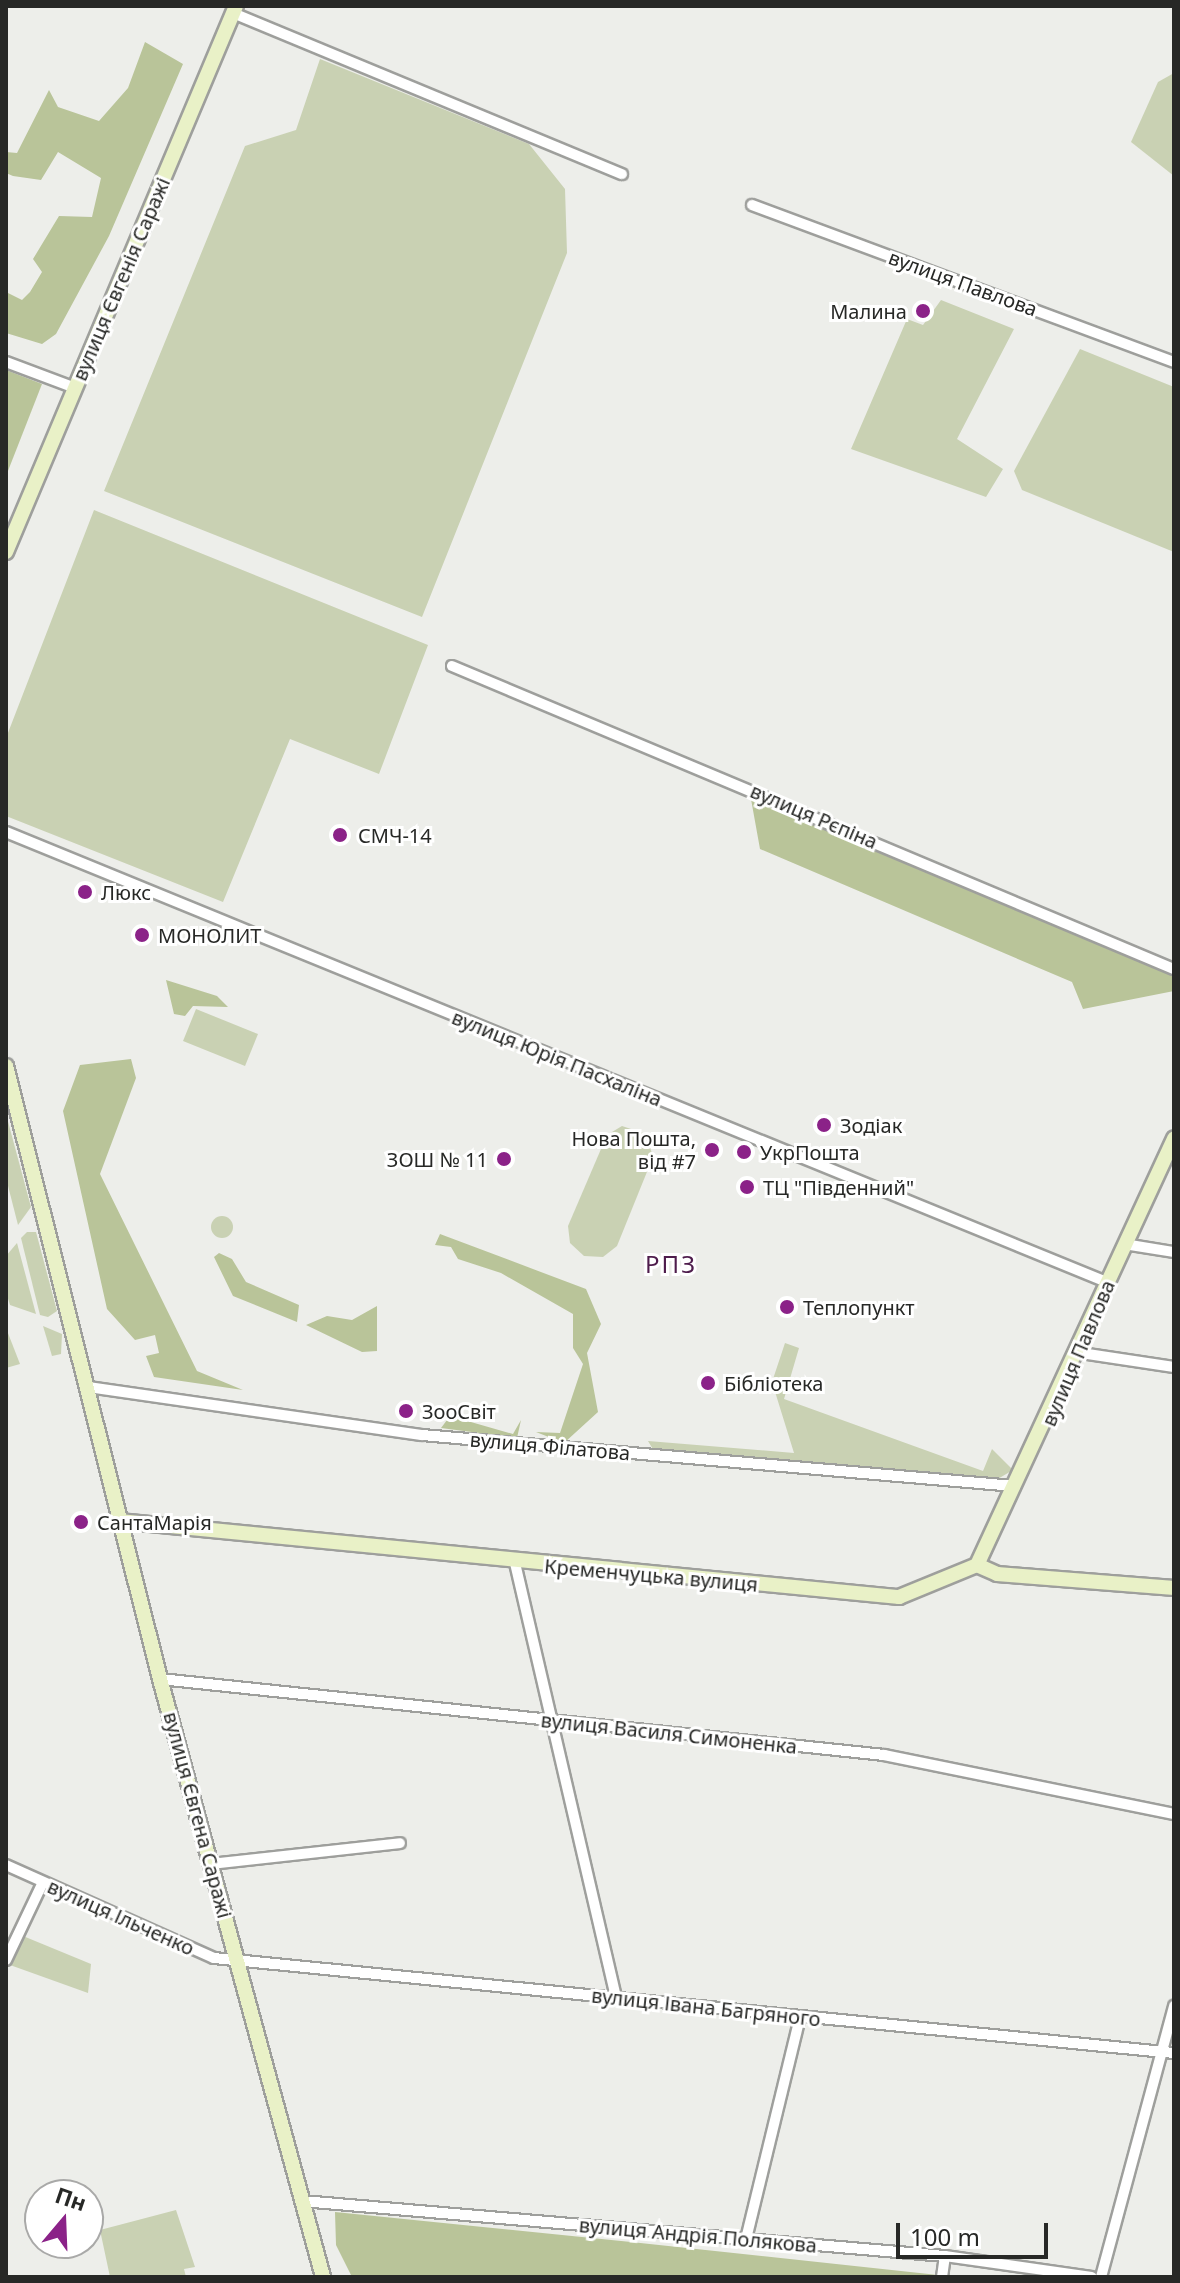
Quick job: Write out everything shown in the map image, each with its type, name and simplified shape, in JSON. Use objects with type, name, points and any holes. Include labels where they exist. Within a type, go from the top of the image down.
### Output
[{"type":"main road","name":"вулиця Євгенія Саражі","points":[[6,552],[234,10]]},
{"type":"main road","name":"вулиця Євгена Саражі","points":[[6,1066],[160,1679],[323,2277]]},
{"type":"main road","name":"вулиця Павлова","points":[[977,1565],[1081,1353],[1124,1244],[1174,1138]]},
{"type":"main road","name":"Кременчуцька вулиця","points":[[119,1521],[515,1563],[899,1597],[977,1565]]},
{"type":"main road","points":[[977,1565],[997,1574],[1174,1588]]},
{"type":"street","points":[[234,10],[622,174]]},
{"type":"street","name":"вулиця Павлова","points":[[752,205],[1174,362]]},
{"type":"street","points":[[6,362],[75,388]]},
{"type":"street","name":"вулиця Рєпіна","points":[[452,666],[1174,969]]},
{"type":"street","name":"вулиця Юрія Пасхаліна","points":[[6,832],[1109,1283]]},
{"type":"street","points":[[1124,1244],[1174,1252]]},
{"type":"street","points":[[1081,1353],[1174,1367]]},
{"type":"street","name":"вулиця Філатова","points":[[88,1387],[422,1435],[1015,1486]]},
{"type":"street","points":[[515,1563],[549,1721],[616,1997]]},
{"type":"street","name":"вулиця Василя Симоненка","points":[[160,1679],[884,1755],[1174,1814]]},
{"type":"street","points":[[211,1864],[400,1843]]},
{"type":"street","name":"вулиця Ільченко","points":[[6,1865],[214,1958],[238,1961]]},
{"type":"street","points":[[6,1960],[43,1882]]},
{"type":"street","name":"вулиця Івана Багряного","points":[[238,1961],[1174,2053]]},
{"type":"street","points":[[1101,2277],[1174,2006]]},
{"type":"street","points":[[746,2239],[800,2017]]},
{"type":"street","name":"вулиця Андрія Полякова","points":[[302,2201],[945,2256],[1092,2277]]},
{"type":"street","points":[[942,2277],[945,2256]]},
{"type":"green space","points":[[145,42],[183,64],[109,236],[56,334],[42,344],[6,333],[6,292],[22,300],[30,292],[42,272],[33,259],[59,216],[92,217],[101,178],[58,152],[41,180],[13,176],[6,173],[6,152],[17,153],[49,90],[58,107],[99,121],[128,88]]},
{"type":"green space","points":[[320,59],[529,144],[565,189],[567,253],[422,617],[104,491],[245,146],[296,130]]},
{"type":"green space","points":[[1174,73],[1174,176],[1131,142],[1158,82]]},
{"type":"green space","points":[[941,300],[1014,329],[957,439],[1003,469],[986,497],[851,449],[907,319],[923,325]]},
{"type":"green space","points":[[1080,349],[1174,387],[1174,552],[1022,490],[1014,471]]},
{"type":"green space","points":[[6,370],[42,384],[6,476]]},
{"type":"green space","points":[[94,510],[428,645],[379,774],[290,739],[223,902],[6,816],[6,738]]},
{"type":"green space","points":[[749,788],[1174,969],[1174,991],[1083,1009],[1072,982],[760,849]]},
{"type":"green space","points":[[166,980],[217,996],[228,1007],[193,1006],[185,1016],[174,1014]]},
{"type":"green space","points":[[196,1009],[258,1034],[245,1066],[183,1041]]},
{"type":"green space","points":[[131,1059],[136,1078],[100,1174],[197,1371],[243,1390],[154,1377],[146,1356],[159,1353],[155,1335],[135,1340],[107,1309],[63,1111],[80,1065]]},
{"type":"green space","points":[[6,1114],[31,1207],[18,1225],[6,1178]]},
{"type":"green space","points":[[622,1126],[646,1134],[653,1157],[617,1246],[603,1257],[584,1256],[570,1243],[568,1226],[607,1135]]},
{"type":"green space","points":[[222,1216],[230,1219],[233,1227],[230,1235],[222,1238],[214,1235],[211,1227],[214,1219]]},
{"type":"green space","points":[[27,1232],[36,1232],[57,1311],[48,1317],[40,1315],[21,1238]]},
{"type":"green space","points":[[440,1234],[586,1289],[601,1324],[587,1353],[598,1412],[564,1443],[536,1432],[560,1433],[583,1364],[573,1348],[573,1314],[501,1273],[458,1259],[451,1247],[435,1245]]},
{"type":"green space","points":[[17,1243],[36,1314],[10,1305],[6,1292],[6,1256]]},
{"type":"green space","points":[[219,1253],[232,1259],[246,1282],[299,1305],[297,1322],[233,1296],[214,1257]]},
{"type":"green space","points":[[377,1306],[377,1351],[362,1352],[306,1325],[327,1316],[352,1320]]},
{"type":"green space","points":[[43,1326],[62,1334],[61,1354],[52,1356]]},
{"type":"green space","points":[[6,1328],[20,1364],[6,1368]]},
{"type":"green space","points":[[785,1343],[799,1348],[784,1399],[983,1471],[992,1449],[1013,1470],[996,1480],[654,1451],[648,1441],[794,1453],[772,1382]]},
{"type":"green space","points":[[450,1416],[513,1434],[521,1420],[517,1438],[441,1428]]},
{"type":"green space","points":[[23,1936],[91,1964],[88,1993],[10,1965]]},
{"type":"green space","points":[[176,2210],[195,2267],[184,2269],[186,2277],[110,2277],[104,2249],[104,2229]]},
{"type":"green space","points":[[335,2212],[938,2275],[352,2277],[336,2245]]},
{"type":"place","name":"Малина","points":[[923,311]]},
{"type":"place","name":"СМЧ-14","points":[[340,835]]},
{"type":"place","name":"Люкс","points":[[85,892]]},
{"type":"place","name":"МОНОЛИТ","points":[[142,935]]},
{"type":"place","name":"Зодіак","points":[[824,1125]]},
{"type":"place","name":"Нова Пошта, від #7","points":[[712,1150]]},
{"type":"place","name":"УкрПошта","points":[[744,1152]]},
{"type":"place","name":"ЗОШ № 11","points":[[504,1159]]},
{"type":"place","name":"ТЦ \"Південний\"","points":[[747,1187]]},
{"type":"place","name":"Теплопункт","points":[[787,1307]]},
{"type":"place","name":"Бібліотека","points":[[708,1383]]},
{"type":"place","name":"ЗооСвiт","points":[[406,1411]]},
{"type":"place","name":"СантаМарія","points":[[81,1522]]},
{"type":"district","name":"РПЗ","points":[[671,1264]]}]
